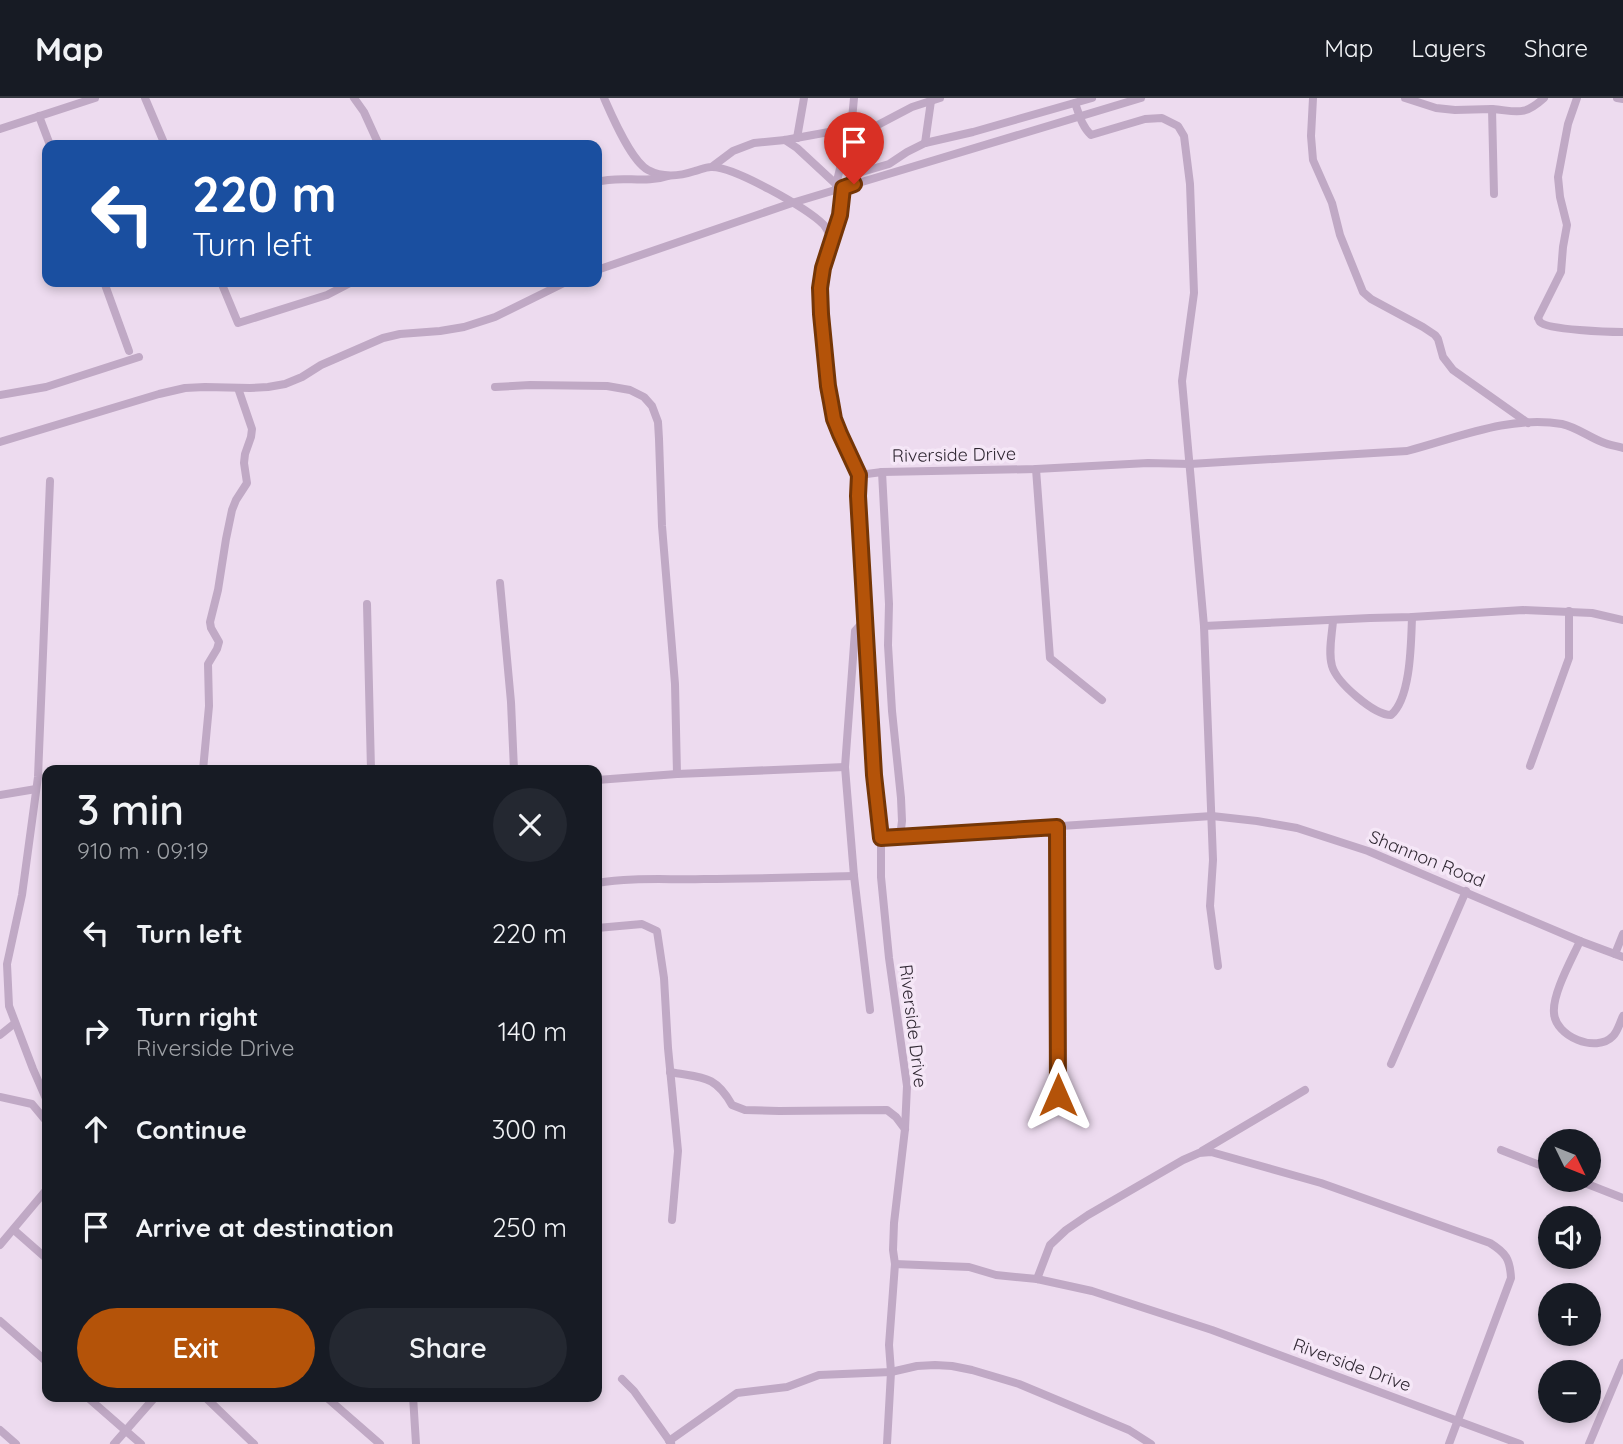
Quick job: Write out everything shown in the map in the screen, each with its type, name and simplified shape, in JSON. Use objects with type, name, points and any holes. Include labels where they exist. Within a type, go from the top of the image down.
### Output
[{"type":"street","points":[[145,98],[163,140]]},
{"type":"street","points":[[354,98],[364,112],[377,140]]},
{"type":"street","points":[[604,98],[641,164],[648,170],[668,176]]},
{"type":"street","points":[[797,138],[804,98]]},
{"type":"street","points":[[854,98],[840,187],[840,215],[823,268],[820,288],[828,386],[834,419],[859,475]]},
{"type":"street","points":[[840,187],[855,174],[889,164],[925,143],[1092,98]]},
{"type":"street","points":[[602,268],[840,187],[1141,98]]},
{"type":"street","points":[[1313,98],[1313,160],[1332,203],[1340,235],[1363,292],[1435,335],[1443,357],[1452,370],[1528,423]]},
{"type":"street","points":[[1405,98],[1436,108],[1524,111],[1533,108],[1544,98]]},
{"type":"street","points":[[1577,98],[1558,177],[1567,225],[1561,272],[1538,318],[1542,324],[1559,327],[1623,332]]},
{"type":"street","points":[[1617,98],[1623,99]]},
{"type":"street","points":[[0,130],[90,99]]},
{"type":"street","points":[[602,181],[658,180],[713,166],[741,147],[765,141],[872,128],[912,102],[935,99],[925,143]]},
{"type":"street","points":[[1070,102],[1087,132],[1093,136],[1145,119],[1162,118],[1178,126],[1184,136],[1190,184],[1194,293],[1182,381],[1204,626],[1213,860],[1210,906],[1217,965]]},
{"type":"street","points":[[1492,108],[1494,194]]},
{"type":"street","points":[[39,116],[48,140]]},
{"type":"street","points":[[855,174],[872,128]]},
{"type":"street","points":[[785,140],[840,187]]},
{"type":"street","points":[[713,166],[736,173],[792,203],[826,227],[832,238]]},
{"type":"street","points":[[106,287],[129,351]]},
{"type":"street","points":[[223,287],[238,323],[327,295],[342,287]]},
{"type":"street","points":[[0,442],[185,388],[268,387],[285,384],[321,365],[391,335],[464,327],[495,317],[556,287]]},
{"type":"street","points":[[0,395],[46,387],[139,357]]},
{"type":"street","points":[[495,387],[607,386],[630,390],[644,397],[652,406],[659,439],[662,526],[675,684],[677,774]]},
{"type":"street","points":[[203,765],[209,706],[208,664],[219,642],[210,622],[232,510],[247,483],[244,463],[252,429],[238,388]]},
{"type":"street","name":"Riverside Drive","points":[[887,1444],[891,1372],[889,1345],[895,1264],[894,1223],[907,1086],[881,877],[881,838],[874,775],[858,496],[859,475],[1148,463],[1190,464],[1407,451],[1488,427],[1528,423],[1564,424],[1604,443],[1623,448]]},
{"type":"street","points":[[1036,469],[1050,658],[1102,700]]},
{"type":"street","points":[[882,472],[889,604],[889,667],[901,798],[900,837]]},
{"type":"street","points":[[42,1090],[15,1023],[4,1005],[7,964],[22,895],[36,789],[50,481]]},
{"type":"street","points":[[500,583],[514,765]]},
{"type":"street","points":[[367,604],[371,765]]},
{"type":"street","points":[[1204,626],[1523,610],[1592,613],[1623,620]]},
{"type":"street","points":[[1530,766],[1569,658],[1569,611]]},
{"type":"street","points":[[1333,621],[1330,650],[1332,668],[1343,684],[1365,703],[1383,715],[1391,715],[1397,710],[1408,677],[1412,617]]},
{"type":"street","points":[[865,620],[855,631],[845,767],[854,876],[870,1010]]},
{"type":"street","points":[[602,780],[845,767]]},
{"type":"street","points":[[37,777],[42,778]]},
{"type":"street","points":[[0,795],[36,789]]},
{"type":"street","name":"Shannon Road","points":[[881,838],[1212,816],[1257,821],[1297,828],[1368,851],[1619,956]]},
{"type":"street","points":[[1057,827],[1058,1095]]},
{"type":"street","points":[[602,883],[657,879],[854,876]]},
{"type":"street","points":[[1391,1065],[1466,891]]},
{"type":"street","points":[[602,928],[642,924],[657,931],[664,978],[678,1151],[672,1220]]},
{"type":"street","points":[[1619,956],[1623,934]]},
{"type":"street","points":[[1580,941],[1554,1001],[1557,1025],[1564,1034],[1594,1045],[1614,1035],[1623,1016]]},
{"type":"street","points":[[0,1035],[15,1023]]},
{"type":"street","points":[[670,1072],[712,1080],[724,1091],[732,1105],[745,1110],[887,1110],[905,1129]]},
{"type":"street","points":[[1037,1279],[1050,1245],[1066,1230],[1305,1090]]},
{"type":"street","points":[[0,1097],[33,1104],[42,1116]]},
{"type":"street","points":[[1224,1155],[1229,1135]]},
{"type":"street","points":[[1501,1150],[1538,1164]]},
{"type":"street","points":[[1199,1153],[1224,1155],[1321,1183],[1490,1243],[1507,1256],[1511,1265],[1511,1278],[1449,1444]]},
{"type":"street","points":[[1601,1189],[1623,1198]]},
{"type":"street","points":[[0,1245],[42,1195]]},
{"type":"street","points":[[14,1230],[42,1255]]},
{"type":"street","name":"Riverside Drive","points":[[895,1264],[969,1267],[996,1275],[1037,1279],[1092,1291],[1212,1330],[1520,1444]]},
{"type":"street","points":[[0,1321],[42,1358]]},
{"type":"street","points":[[1589,1444],[1623,1363]]},
{"type":"street","points":[[622,1379],[634,1391],[671,1442],[737,1394],[787,1387],[819,1375],[891,1372],[917,1366],[952,1366],[1019,1384],[1129,1430],[1151,1444]]},
{"type":"street","points":[[93,1402],[141,1444]]},
{"type":"street","points":[[114,1444],[151,1402]]},
{"type":"street","points":[[210,1402],[254,1444]]},
{"type":"street","points":[[332,1402],[380,1444]]},
{"type":"street","points":[[412,1402],[416,1444]]},
{"type":"street","points":[[0,1430],[16,1444]]},
{"type":"route","points":[[854,184],[843,188],[840,215],[823,268],[820,288],[821,314],[834,419],[859,475],[872,753],[881,838],[1057,827],[1058,1095]]}]
